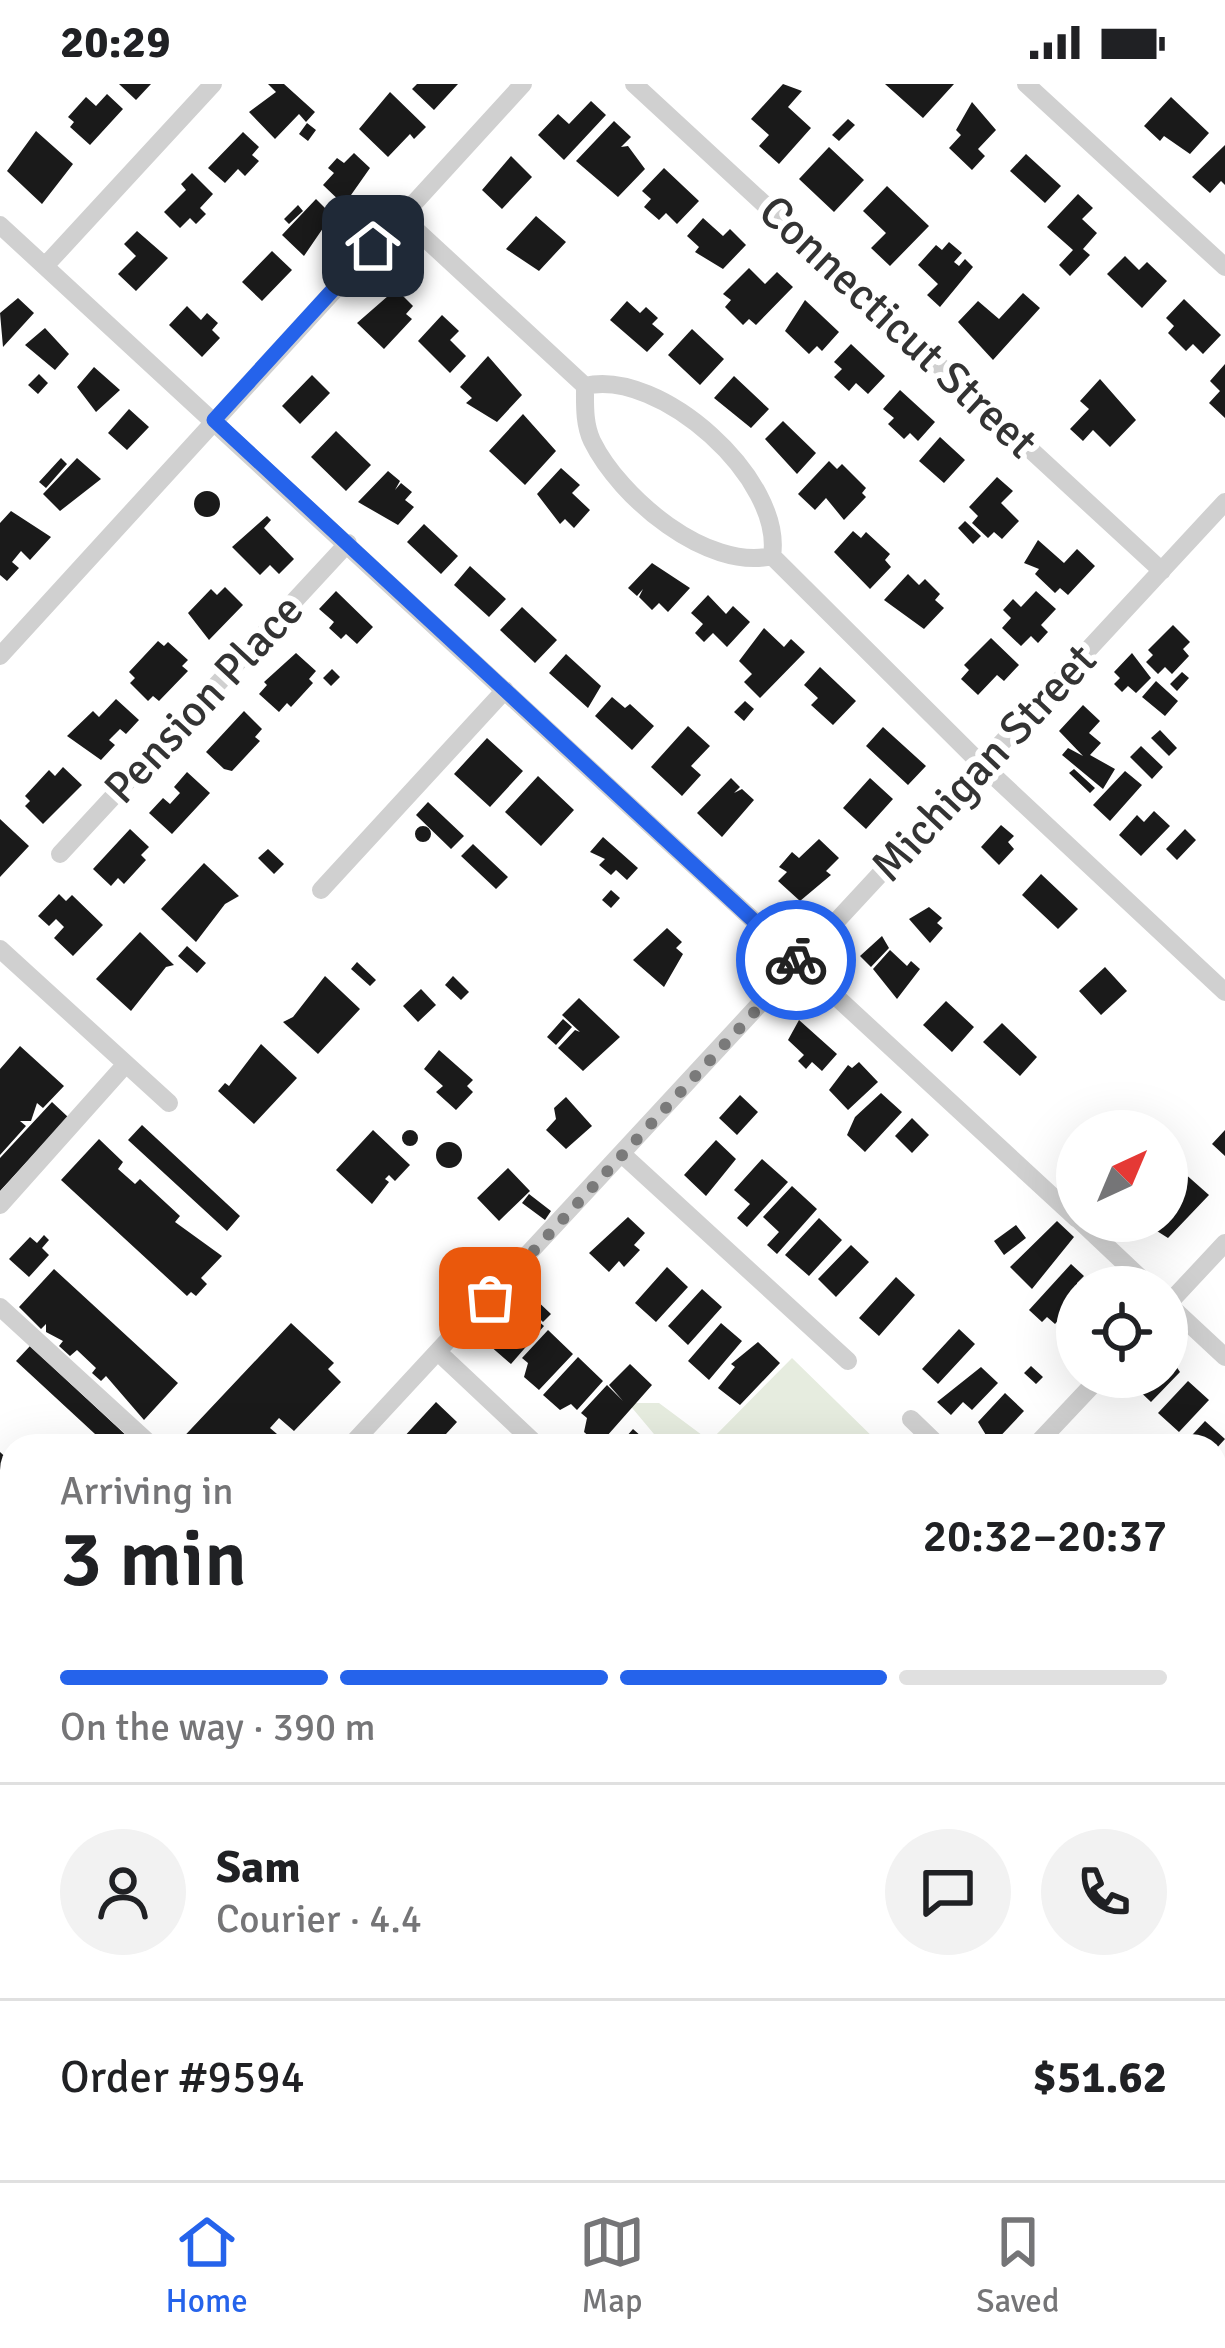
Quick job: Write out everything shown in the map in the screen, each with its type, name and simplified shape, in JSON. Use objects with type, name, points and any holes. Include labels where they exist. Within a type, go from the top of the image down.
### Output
[{"type":"street","points":[[45,266],[213,84]]},
{"type":"street","points":[[0,656],[523,84]]},
{"type":"street","name":"Connecticut Street","points":[[634,84],[1162,571]]},
{"type":"street","points":[[1026,84],[1225,267]]},
{"type":"street","points":[[401,215],[585,386],[591,440],[645,501],[712,554],[752,561],[772,556]]},
{"type":"street","points":[[3,235],[45,266],[214,420],[1056,1200]]},
{"type":"street","points":[[585,386],[604,382],[644,390],[680,413],[741,468],[771,518],[772,556],[982,765],[1225,992]]},
{"type":"street","name":"Michigan Street","points":[[361,1434],[1225,502]]},
{"type":"street","name":"Pension Place","points":[[60,854],[347,543]]},
{"type":"street","points":[[321,890],[505,690]]},
{"type":"street","points":[[0,949],[169,1103]]},
{"type":"street","points":[[0,1205],[125,1065]]},
{"type":"street","points":[[623,1155],[848,1361]]},
{"type":"street","points":[[1102,1242],[1127,1266]]},
{"type":"street","points":[[1188,1282],[1225,1243]]},
{"type":"street","points":[[0,1307],[139,1434]]},
{"type":"street","points":[[1188,1324],[1225,1358]]},
{"type":"street","points":[[438,1352],[525,1434]]},
{"type":"street","points":[[1046,1434],[1080,1398]]},
{"type":"street","points":[[911,1419],[927,1434]]},
{"type":"shaded area","points":[[792,1358],[870,1434],[717,1434]]},
{"type":"shaded area","points":[[628,1403],[659,1403],[701,1434],[654,1434]]},
{"type":"building","points":[[119,84],[151,84],[136,100]]},
{"type":"building","points":[[268,84],[284,84],[315,112],[306,122],[299,114],[275,139],[249,112],[276,92]]},
{"type":"building","points":[[417,84],[458,84],[434,110],[412,89]]},
{"type":"building","points":[[783,84],[802,91],[788,107],[811,128],[779,164],[759,146],[769,135],[751,119]]},
{"type":"building","points":[[885,84],[954,84],[923,118]]},
{"type":"building","points":[[390,92],[426,127],[414,139],[410,134],[388,157],[359,129]]},
{"type":"building","points":[[107,94],[123,109],[90,145],[70,127],[74,122],[68,117],[86,97],[96,106]]},
{"type":"building","points":[[1171,97],[1209,133],[1190,154],[1164,136],[1160,141],[1144,126]]},
{"type":"building","points":[[591,101],[606,115],[564,160],[538,135],[558,114],[569,124]]},
{"type":"building","points":[[972,102],[996,130],[978,149],[985,156],[972,170],[949,148],[961,135],[956,130]]},
{"type":"building","points":[[848,119],[855,125],[839,141],[832,135]]},
{"type":"building","points":[[614,121],[631,137],[621,147],[628,146],[645,169],[618,197],[576,161]]},
{"type":"building","points":[[307,123],[316,130],[308,141],[299,134]]},
{"type":"building","points":[[36,131],[73,164],[42,204],[7,171]]},
{"type":"building","points":[[243,132],[259,147],[252,155],[259,161],[245,176],[238,169],[225,183],[208,168]]},
{"type":"building","points":[[1225,145],[1225,185],[1221,181],[1210,193],[1192,177]]},
{"type":"building","points":[[829,147],[864,180],[834,212],[799,179]]},
{"type":"building","points":[[354,153],[370,168],[344,205],[323,185],[334,173],[328,168],[337,158],[344,163]]},
{"type":"building","points":[[1026,154],[1061,186],[1045,203],[1010,171]]},
{"type":"building","points":[[511,156],[532,177],[502,209],[482,190]]},
{"type":"building","points":[[664,168],[699,201],[677,224],[666,213],[659,220],[644,207],[651,199],[642,191]]},
{"type":"building","points":[[192,173],[213,194],[200,208],[206,214],[196,224],[190,218],[180,228],[164,212],[186,190],[181,184]]},
{"type":"building","points":[[887,186],[929,226],[890,266],[871,248],[886,233],[863,211]]},
{"type":"building","points":[[1078,194],[1093,208],[1082,219],[1097,233],[1083,249],[1090,255],[1070,276],[1059,265],[1073,250],[1047,227]]},
{"type":"building","points":[[316,199],[332,215],[304,256],[282,235]]},
{"type":"building","points":[[298,205],[303,211],[289,224],[284,219]]},
{"type":"building","points":[[536,216],[566,242],[539,271],[506,249]]},
{"type":"building","points":[[703,218],[723,236],[730,229],[746,245],[723,269],[695,252],[699,247],[687,236]]},
{"type":"building","points":[[137,231],[168,258],[136,291],[118,274],[136,256],[124,244]]},
{"type":"building","points":[[949,242],[962,253],[954,262],[959,266],[965,259],[973,267],[940,307],[927,295],[938,284],[918,265],[936,245],[942,250]]},
{"type":"building","points":[[272,251],[292,270],[262,301],[242,282]]},
{"type":"building","points":[[1125,256],[1139,270],[1147,262],[1167,281],[1142,308],[1107,274]]},
{"type":"building","points":[[749,268],[765,284],[777,272],[793,287],[756,325],[749,319],[743,325],[725,307],[731,300],[723,294]]},
{"type":"building","points":[[396,289],[413,306],[406,314],[412,319],[384,349],[357,323]]},
{"type":"building","points":[[1023,293],[1040,308],[993,360],[958,322],[978,301],[999,319]]},
{"type":"building","points":[[18,298],[34,313],[3,347],[0,313]]},
{"type":"building","points":[[1184,299],[1221,335],[1203,354],[1193,344],[1186,351],[1168,333],[1174,326],[1166,318]]},
{"type":"building","points":[[805,300],[839,332],[822,351],[817,346],[809,354],[785,331]]},
{"type":"building","points":[[627,301],[640,313],[646,307],[658,318],[652,324],[664,334],[647,352],[610,320]]},
{"type":"building","points":[[187,306],[201,320],[207,313],[218,323],[212,330],[220,338],[202,357],[169,325]]},
{"type":"building","points":[[442,315],[459,331],[450,340],[466,356],[450,373],[418,341]]},
{"type":"building","points":[[45,328],[69,354],[55,370],[25,345]]},
{"type":"building","points":[[692,329],[724,359],[700,385],[668,355]]},
{"type":"building","points":[[851,344],[885,376],[868,394],[856,383],[849,391],[834,377],[842,369],[834,362]]},
{"type":"building","points":[[488,356],[522,395],[497,422],[466,403],[472,398],[460,387]]},
{"type":"building","points":[[1225,364],[1225,418],[1209,403],[1220,391],[1210,381]]},
{"type":"building","points":[[94,367],[120,390],[96,412],[77,387]]},
{"type":"building","points":[[39,374],[48,383],[38,394],[28,385]]},
{"type":"building","points":[[312,375],[330,393],[300,424],[282,406]]},
{"type":"building","points":[[734,376],[769,409],[751,428],[714,398]]},
{"type":"building","points":[[1100,379],[1136,420],[1110,447],[1093,430],[1083,441],[1070,429],[1089,409],[1080,401]]},
{"type":"building","points":[[900,390],[935,422],[918,441],[910,433],[904,439],[888,424],[894,418],[883,409]]},
{"type":"building","points":[[129,409],[149,427],[127,450],[108,433]]},
{"type":"building","points":[[523,414],[556,451],[525,485],[489,451]]},
{"type":"building","points":[[783,421],[816,453],[797,474],[765,439]]},
{"type":"building","points":[[336,431],[371,465],[346,491],[311,457]]},
{"type":"building","points":[[940,437],[965,460],[944,483],[919,461]]},
{"type":"building","points":[[61,458],[67,464],[46,488],[39,482]]},
{"type":"building","points":[[77,458],[101,479],[60,511],[43,494]]},
{"type":"building","points":[[829,461],[837,469],[842,464],[866,488],[862,493],[866,497],[844,520],[826,498],[815,510],[798,494]]},
{"type":"building","points":[[561,468],[580,485],[572,493],[590,510],[574,528],[565,519],[560,524],[537,494]]},
{"type":"building","points":[[388,471],[400,481],[395,490],[401,483],[412,492],[405,500],[414,507],[398,525],[358,502]]},
{"type":"building","points":[[997,477],[1013,491],[1001,503],[1019,521],[1002,539],[994,532],[988,538],[972,523],[978,516],[969,507]]},
{"type":"building","points":[[207,491],[220,504],[207,517],[194,504]]},
{"type":"building","points":[[11,511],[51,537],[30,560],[21,551],[12,562],[19,568],[7,581],[0,575],[0,523]]},
{"type":"building","points":[[267,516],[271,520],[264,528],[294,559],[279,574],[270,565],[260,575],[232,547]]},
{"type":"building","points":[[965,521],[981,536],[973,544],[958,528]]},
{"type":"building","points":[[424,524],[458,556],[441,574],[407,542]]},
{"type":"building","points":[[853,531],[861,538],[866,532],[890,554],[885,560],[891,567],[870,589],[834,552]]},
{"type":"building","points":[[1038,540],[1064,563],[1077,549],[1095,566],[1068,595],[1060,588],[1055,593],[1035,574],[1039,569],[1024,563]]},
{"type":"building","points":[[652,563],[690,588],[668,612],[659,603],[652,610],[639,597],[643,589],[637,596],[628,588]]},
{"type":"building","points":[[470,566],[506,599],[489,617],[454,585]]},
{"type":"building","points":[[908,574],[919,585],[925,579],[940,594],[935,600],[944,608],[924,629],[884,600]]},
{"type":"building","points":[[225,587],[243,605],[209,640],[188,613],[211,589],[217,595]]},
{"type":"building","points":[[336,591],[373,627],[357,644],[329,628],[334,622],[319,609]]},
{"type":"building","points":[[1036,591],[1056,609],[1041,625],[1048,632],[1038,643],[1031,636],[1021,646],[1002,628],[1011,618],[1003,610],[1013,599],[1021,607]]},
{"type":"building","points":[[708,595],[726,614],[733,606],[750,622],[727,647],[713,633],[704,642],[695,633],[703,624],[691,613]]},
{"type":"building","points":[[522,607],[557,640],[535,663],[500,630]]},
{"type":"building","points":[[1173,625],[1190,642],[1183,649],[1189,656],[1172,674],[1165,667],[1158,674],[1146,662],[1153,655],[1148,650]]},
{"type":"building","points":[[764,628],[784,647],[791,639],[805,652],[760,698],[744,682],[752,674],[739,661]]},
{"type":"building","points":[[991,638],[1019,665],[1004,681],[997,675],[978,695],[961,679],[969,670],[964,665]]},
{"type":"building","points":[[158,641],[164,646],[168,642],[188,660],[182,666],[188,671],[159,701],[153,696],[148,701],[130,683],[135,678],[129,672]]},
{"type":"building","points":[[296,653],[316,671],[309,679],[313,683],[291,707],[287,703],[279,712],[259,694],[267,685],[264,682]]},
{"type":"building","points":[[1132,653],[1151,678],[1136,693],[1128,686],[1122,692],[1114,684],[1120,678],[1114,672]]},
{"type":"building","points":[[566,654],[601,686],[588,708],[549,673]]},
{"type":"building","points":[[820,667],[856,701],[833,725],[811,705],[818,698],[804,685]]},
{"type":"building","points":[[332,669],[340,677],[331,686],[323,678]]},
{"type":"building","points":[[1182,672],[1189,678],[1177,691],[1170,684]]},
{"type":"building","points":[[1156,681],[1178,701],[1165,716],[1142,697]]},
{"type":"building","points":[[612,697],[625,708],[630,704],[654,726],[632,750],[595,716]]},
{"type":"building","points":[[116,699],[139,720],[126,734],[120,729],[109,740],[115,745],[101,760],[67,736],[93,711],[99,717]]},
{"type":"building","points":[[745,701],[754,709],[744,721],[734,712]]},
{"type":"building","points":[[1083,705],[1100,721],[1089,733],[1101,743],[1090,755],[1115,769],[1103,789],[1062,755],[1068,748],[1083,756],[1059,731]]},
{"type":"building","points":[[244,711],[262,729],[255,737],[260,741],[232,771],[224,769],[206,752]]},
{"type":"building","points":[[688,726],[710,746],[691,766],[701,775],[682,796],[651,767]]},
{"type":"building","points":[[883,727],[926,766],[908,785],[866,746]]},
{"type":"building","points":[[1160,730],[1177,748],[1169,756],[1151,738]]},
{"type":"building","points":[[487,738],[523,771],[490,807],[454,774]]},
{"type":"building","points":[[1141,746],[1163,767],[1152,779],[1130,757]]},
{"type":"building","points":[[63,767],[82,785],[43,824],[25,806],[30,801],[25,796],[49,770],[55,776]]},
{"type":"building","points":[[1074,769],[1095,788],[1090,793],[1069,773]]},
{"type":"building","points":[[1125,771],[1142,785],[1110,821],[1093,805]]},
{"type":"building","points":[[187,772],[210,793],[172,834],[149,813],[163,798],[170,804],[180,793],[174,787]]},
{"type":"building","points":[[538,776],[574,810],[541,846],[505,812]]},
{"type":"building","points":[[731,778],[740,787],[734,793],[742,789],[754,800],[722,837],[697,813]]},
{"type":"building","points":[[870,778],[893,799],[866,829],[843,808]]},
{"type":"building","points":[[428,802],[464,836],[451,849],[416,815]]},
{"type":"building","points":[[1154,811],[1170,826],[1141,856],[1119,835],[1137,815],[1144,822]]},
{"type":"building","points":[[0,819],[29,846],[0,877]]},
{"type":"building","points":[[1001,825],[1014,836],[1008,842],[1014,849],[999,865],[981,847]]},
{"type":"building","points":[[423,826],[431,834],[423,842],[415,834]]},
{"type":"building","points":[[130,829],[149,847],[141,855],[146,860],[124,884],[118,878],[111,886],[93,869]]},
{"type":"building","points":[[1185,829],[1196,840],[1177,860],[1166,849]]},
{"type":"building","points":[[603,837],[638,868],[627,880],[616,870],[611,875],[599,865],[605,859],[590,852]]},
{"type":"building","points":[[819,839],[839,858],[826,871],[831,875],[800,901],[778,881],[787,872],[779,867],[792,852],[799,858]]},
{"type":"building","points":[[473,844],[508,877],[496,889],[461,856]]},
{"type":"building","points":[[268,849],[284,864],[274,874],[258,858]]},
{"type":"building","points":[[204,863],[239,896],[225,904],[196,942],[161,909]]},
{"type":"building","points":[[1041,874],[1078,909],[1058,929],[1022,895]]},
{"type":"building","points":[[611,890],[620,898],[611,908],[602,900]]},
{"type":"building","points":[[59,894],[66,901],[72,895],[103,925],[73,956],[54,938],[64,927],[56,919],[49,926],[38,916]]},
{"type":"building","points":[[929,907],[942,918],[937,923],[943,928],[930,943],[909,919]]},
{"type":"building","points":[[667,928],[682,942],[676,948],[683,954],[664,987],[633,960]]},
{"type":"building","points":[[140,932],[174,965],[166,967],[131,1011],[96,979]]},
{"type":"building","points":[[882,936],[889,948],[871,967],[860,956]]},
{"type":"building","points":[[187,946],[206,963],[197,973],[178,956]]},
{"type":"building","points":[[890,950],[907,966],[911,961],[920,969],[897,999],[873,969]]},
{"type":"building","points":[[357,962],[376,980],[370,986],[351,969]]},
{"type":"building","points":[[1105,967],[1127,991],[1101,1015],[1079,991]]},
{"type":"building","points":[[325,976],[360,1009],[318,1054],[283,1022],[293,1017]]},
{"type":"building","points":[[453,976],[469,992],[461,1000],[445,985]]},
{"type":"building","points":[[421,989],[436,1005],[418,1022],[403,1006]]},
{"type":"building","points":[[579,998],[620,1037],[583,1071],[558,1048],[575,1030],[580,1032],[562,1015]]},
{"type":"building","points":[[946,1001],[974,1027],[952,1052],[923,1025]]},
{"type":"building","points":[[563,1019],[572,1027],[556,1045],[547,1037]]},
{"type":"building","points":[[799,1020],[837,1054],[822,1071],[812,1062],[806,1069],[798,1061],[804,1055],[788,1040]]},
{"type":"building","points":[[1002,1023],[1037,1057],[1020,1076],[983,1042]]},
{"type":"building","points":[[261,1044],[297,1078],[254,1124],[218,1091],[225,1083],[229,1086]]},
{"type":"building","points":[[20,1046],[64,1086],[43,1108],[37,1103],[31,1121],[20,1121],[26,1126],[0,1155],[0,1069]]},
{"type":"building","points":[[439,1050],[473,1080],[467,1086],[473,1092],[456,1110],[436,1092],[443,1086],[424,1069]]},
{"type":"building","points":[[859,1062],[878,1082],[848,1110],[829,1090],[848,1065],[852,1068]]},
{"type":"building","points":[[881,1093],[902,1112],[865,1152],[847,1135],[855,1117]]},
{"type":"building","points":[[740,1095],[758,1112],[737,1135],[719,1118]]},
{"type":"building","points":[[566,1097],[592,1126],[566,1149],[546,1130],[556,1119],[554,1108]]},
{"type":"building","points":[[52,1102],[68,1117],[0,1191],[0,1158]]},
{"type":"building","points":[[912,1118],[929,1135],[912,1153],[895,1136]]},
{"type":"building","points":[[142,1125],[240,1216],[227,1231],[128,1140]]},
{"type":"building","points":[[373,1130],[410,1165],[395,1181],[389,1175],[385,1179],[389,1182],[372,1204],[336,1170]]},
{"type":"building","points":[[410,1130],[418,1138],[410,1146],[402,1138]]},
{"type":"building","points":[[1225,1130],[1225,1156],[1212,1144]]},
{"type":"building","points":[[99,1139],[123,1162],[118,1169],[135,1184],[140,1179],[180,1216],[175,1222],[222,1256],[201,1278],[207,1284],[196,1296],[191,1292],[187,1296],[61,1180]]},
{"type":"building","points":[[716,1140],[736,1159],[706,1196],[684,1175]]},
{"type":"building","points":[[449,1142],[462,1155],[449,1168],[436,1155]]},
{"type":"building","points":[[762,1159],[788,1182],[747,1227],[737,1218],[750,1204],[734,1190]]},
{"type":"building","points":[[508,1168],[530,1191],[499,1221],[477,1198]]},
{"type":"building","points":[[1188,1176],[1209,1195],[1188,1217]]},
{"type":"building","points":[[792,1186],[817,1209],[777,1254],[767,1245],[779,1232],[763,1217]]},
{"type":"building","points":[[529,1194],[551,1211],[545,1220],[522,1203]]},
{"type":"building","points":[[628,1217],[645,1233],[634,1245],[640,1250],[624,1267],[619,1261],[609,1272],[589,1253]]},
{"type":"building","points":[[819,1218],[842,1240],[809,1276],[785,1255]]},
{"type":"building","points":[[1056,1222],[1056,1242],[1070,1242],[1032,1289],[1010,1267]]},
{"type":"building","points":[[1016,1225],[1026,1238],[1004,1255],[994,1241]]},
{"type":"building","points":[[44,1235],[49,1240],[42,1248],[49,1255],[29,1277],[9,1259],[30,1237],[37,1243]]},
{"type":"building","points":[[851,1245],[869,1262],[836,1297],[818,1279]]},
{"type":"building","points":[[667,1267],[688,1287],[656,1322],[635,1303]]},
{"type":"building","points":[[54,1269],[178,1383],[144,1420],[106,1376],[101,1381],[92,1373],[96,1368],[77,1350],[70,1356],[59,1346],[63,1341],[46,1332],[46,1324],[41,1329],[19,1307]]},
{"type":"building","points":[[896,1277],[915,1295],[879,1336],[859,1318]]},
{"type":"building","points":[[1056,1280],[1056,1323],[1047,1317],[1042,1322],[1029,1310]]},
{"type":"building","points":[[702,1289],[722,1307],[688,1345],[668,1326]]},
{"type":"building","points":[[532,1296],[551,1314],[543,1322],[524,1304]]},
{"type":"building","points":[[522,1307],[544,1326],[511,1364],[489,1345]]},
{"type":"building","points":[[291,1323],[334,1363],[328,1369],[341,1382],[294,1431],[279,1418],[270,1428],[277,1434],[186,1434]]},
{"type":"building","points":[[721,1323],[742,1341],[709,1380],[688,1361]]},
{"type":"building","points":[[959,1329],[975,1344],[938,1384],[922,1369]]},
{"type":"building","points":[[548,1330],[573,1354],[539,1390],[524,1377],[528,1363],[522,1358]]},
{"type":"building","points":[[758,1342],[780,1363],[740,1405],[718,1388],[735,1367],[731,1364]]},
{"type":"building","points":[[30,1346],[125,1434],[95,1434],[16,1361]]},
{"type":"building","points":[[578,1357],[603,1381],[577,1410],[571,1404],[560,1410],[543,1395]]},
{"type":"building","points":[[630,1364],[652,1385],[609,1434],[586,1434],[587,1418],[581,1413],[607,1385],[623,1401],[609,1385]]},
{"type":"building","points":[[1031,1366],[1043,1377],[1036,1384],[1024,1373]]},
{"type":"building","points":[[981,1367],[998,1383],[972,1410],[963,1402],[951,1415],[937,1402]]},
{"type":"building","points":[[1188,1381],[1209,1400],[1179,1432],[1158,1413],[1172,1398],[1188,1398]]},
{"type":"building","points":[[1005,1393],[1024,1411],[1002,1434],[985,1434],[978,1422]]},
{"type":"building","points":[[436,1402],[457,1422],[446,1434],[407,1434]]},
{"type":"building","points":[[1205,1421],[1219,1434],[1193,1434]]},
{"type":"way so far","points":[[490,1298],[799,964],[796,960]]},
{"type":"route","points":[[373,246],[214,420],[796,960]]}]
